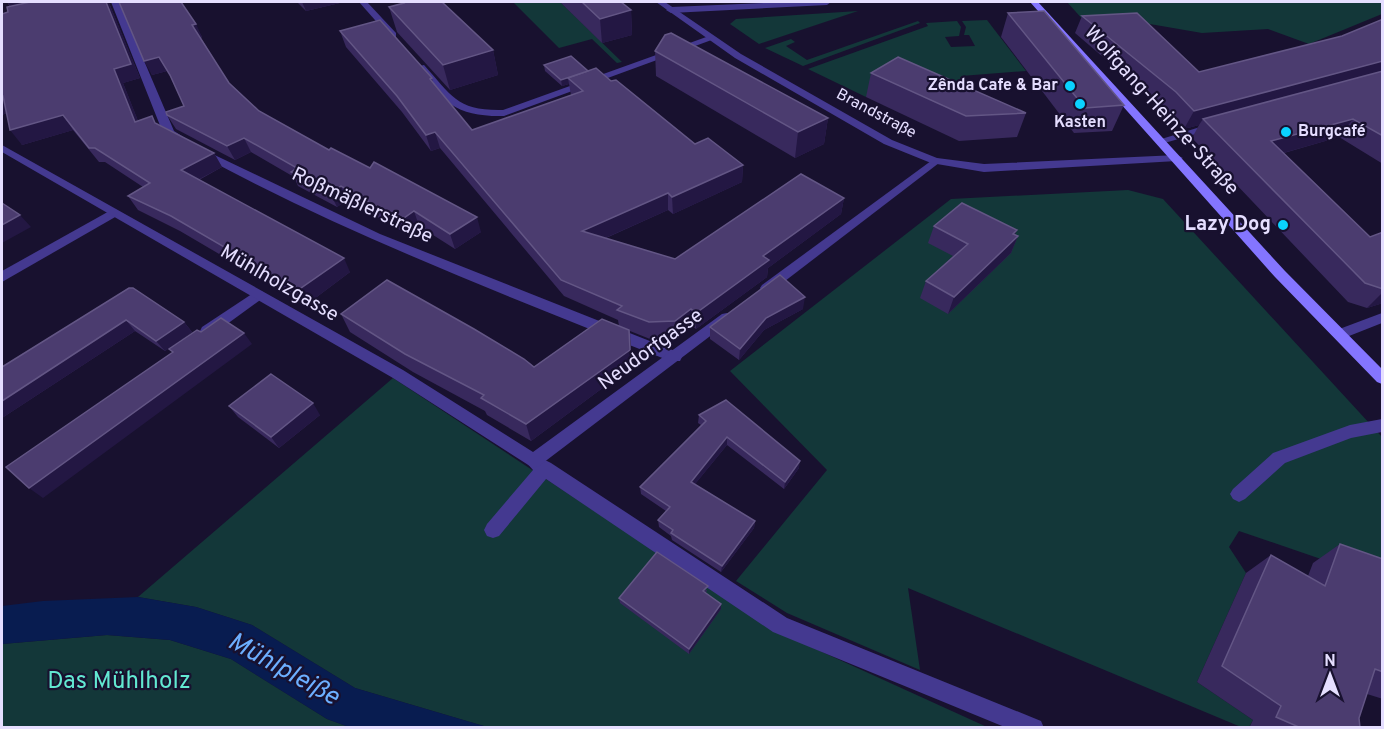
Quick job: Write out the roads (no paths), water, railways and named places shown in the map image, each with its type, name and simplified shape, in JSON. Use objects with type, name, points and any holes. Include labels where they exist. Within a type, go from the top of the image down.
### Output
[{"type":"main road","name":"Wolfgang-Heinze-Straße","points":[[1034,2],[1280,274],[1383,378]]},
{"type":"street","name":"Roßmäßlerstraße","points":[[115,2],[169,133],[284,194],[366,234],[675,357]]},
{"type":"street","points":[[363,2],[398,41]]},
{"type":"street","name":"Brandstraße","points":[[660,2],[738,56],[888,142],[935,161],[984,168],[1177,158]]},
{"type":"street","points":[[671,10],[827,2]]},
{"type":"street","points":[[412,57],[456,106],[478,114],[504,113],[712,38]]},
{"type":"street","points":[[1161,141],[1228,122]]},
{"type":"street","name":"Mühlholzgasse","points":[[3,150],[398,374],[539,464],[780,625],[1034,728]]},
{"type":"street","points":[[759,294],[935,161]]},
{"type":"street","points":[[2,277],[113,213]]},
{"type":"street","points":[[190,343],[258,296]]},
{"type":"street","name":"Neudorfgasse","points":[[493,530],[539,464],[740,308]]},
{"type":"street","points":[[1339,335],[1383,318]]},
{"type":"street","points":[[1239,494],[1279,458],[1350,432],[1383,426]]},
{"type":"water","name":"Mühlpleiße","points":[[138,597],[196,607],[252,625],[355,688],[487,727],[349,727],[327,719],[231,659],[170,640],[107,635],[2,644],[2,606],[43,601]]},
{"type":"place","name":"Zênda Cafe & Bar","points":[[1070,86]]},
{"type":"place","name":"Kasten","points":[[1080,104]]},
{"type":"place","name":"Burgcafé","points":[[1286,132]]},
{"type":"place","name":"Lazy Dog","points":[[1283,225]]},
{"type":"park label","name":"Das Mühlholz","points":[[119,682]]}]
